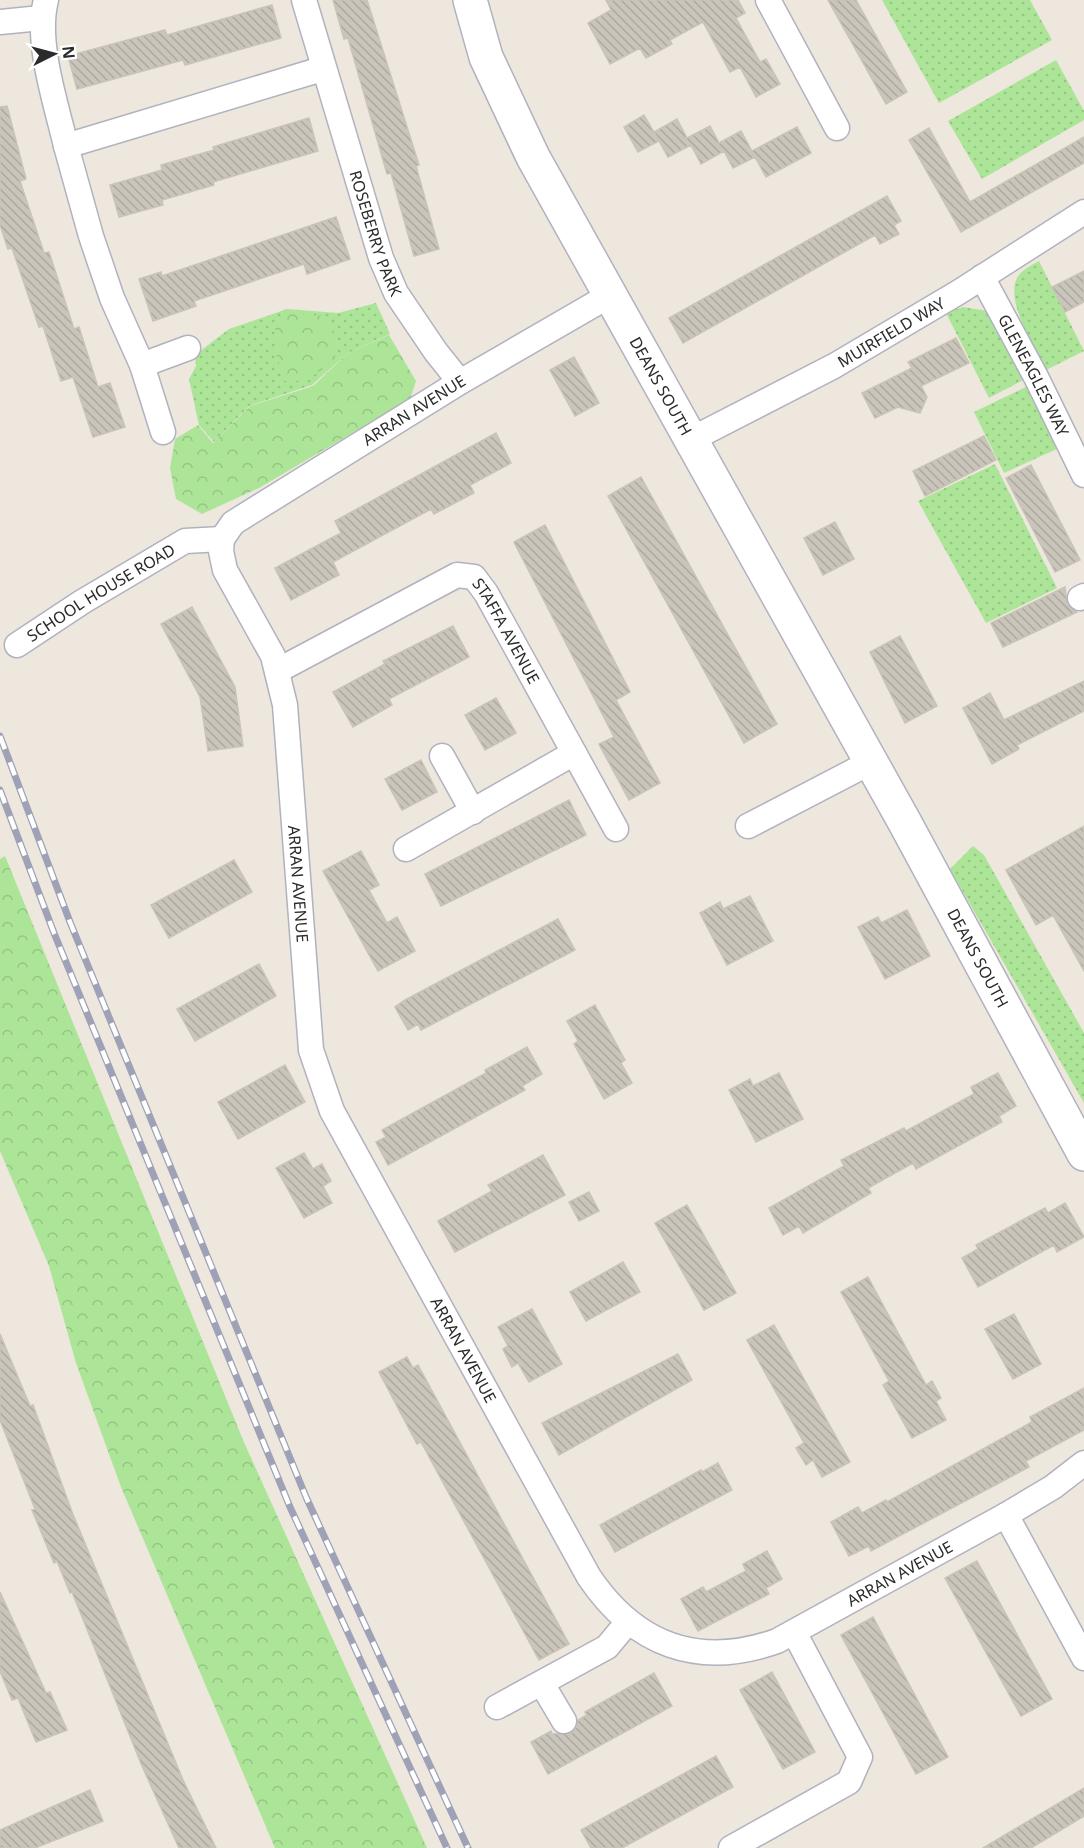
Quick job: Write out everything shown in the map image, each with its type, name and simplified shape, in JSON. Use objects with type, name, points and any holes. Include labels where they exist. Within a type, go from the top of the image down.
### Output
[{"type":"street","name":"ROSEBERRY PARK","points":[[304,0],[322,69],[345,129],[381,258],[396,293],[436,352],[460,382]]},
{"type":"street","name":"DEANS SOUTH","points":[[470,0],[486,57],[533,157],[612,294],[909,830],[1084,1154]]},
{"type":"street","points":[[768,0],[837,128]]},
{"type":"street","points":[[0,22],[43,9],[49,70],[66,146],[94,246],[112,298],[142,365],[163,432]]},
{"type":"street","points":[[66,146],[322,69]]},
{"type":"street","name":"MUIRFIELD WAY","points":[[692,439],[834,366],[1084,213]]},
{"type":"street","name":"GLENEAGLES WAY","points":[[982,277],[1036,377],[1084,475]]},
{"type":"street","name":"ARRAN AVENUE","points":[[612,294],[460,382],[232,523],[222,539],[225,570],[273,656],[285,705],[311,1050],[332,1111],[589,1577],[606,1603],[627,1623],[656,1640],[675,1647],[714,1654],[759,1648],[795,1632],[1006,1515],[1053,1487],[1084,1462]]},
{"type":"street","points":[[142,365],[188,348]]},
{"type":"street","name":"SCHOOL HOUSE ROAD","points":[[17,645],[82,602],[185,541],[222,539]]},
{"type":"street","name":"STAFFA AVENUE","points":[[277,671],[457,575],[474,578],[486,593],[616,829]]},
{"type":"street","points":[[406,849],[574,753]]},
{"type":"street","points":[[442,756],[473,812]]},
{"type":"street","points":[[748,826],[871,762]]},
{"type":"street","points":[[1006,1515],[1076,1623],[1084,1658]]},
{"type":"street","points":[[497,1707],[607,1647],[627,1623]]},
{"type":"street","points":[[731,1848],[849,1782],[856,1772],[860,1757],[851,1736],[795,1632]]},
{"type":"street","points":[[542,1684],[564,1721]]},
{"type":"green space","points":[[882,0],[1030,0],[1052,40],[939,103]]},
{"type":"green space","points":[[1056,60],[1084,111],[1084,120],[982,179],[948,121]]},
{"type":"green space","points":[[1039,261],[1084,351],[1046,370],[1023,325],[1014,288],[1019,275]]},
{"type":"green space","points":[[376,303],[390,334],[348,353],[312,385],[249,406],[214,442],[199,425],[189,379],[196,366],[195,355],[229,329],[287,309],[338,313]]},
{"type":"green space","points":[[963,307],[987,311],[1025,379],[989,398],[946,313]]},
{"type":"green space","points":[[288,313],[324,316],[338,337],[335,358],[307,381],[284,381],[275,350],[275,321]]},
{"type":"green space","points":[[389,335],[416,381],[410,399],[259,488],[202,514],[176,499],[170,468],[175,439],[198,425],[213,443],[250,406],[313,386],[348,353]]},
{"type":"green space","points":[[1028,386],[1059,448],[1004,473],[974,412]]},
{"type":"green space","points":[[995,464],[1057,588],[986,623],[918,501]]},
{"type":"green space","points":[[973,846],[984,855],[1084,1033],[1084,1103],[950,869]]},
{"type":"green space","points":[[5,856],[243,1440],[427,1848],[275,1848],[121,1487],[76,1363],[49,1266],[0,1151],[0,859]]},
{"type":"building","points":[[333,0],[367,0],[419,165],[416,166],[439,249],[414,256],[391,173],[387,174],[348,38],[344,39]]},
{"type":"building","points":[[606,0],[738,0],[745,13],[736,18],[760,62],[766,59],[780,84],[756,97],[740,67],[730,72],[703,22],[670,40],[672,44],[646,58],[640,48],[610,64],[588,23],[611,10]]},
{"type":"building","points":[[828,0],[856,0],[907,92],[886,104]]},
{"type":"building","points":[[272,5],[281,38],[185,65],[183,60],[77,89],[68,56],[165,30],[167,35]]},
{"type":"building","points":[[7,106],[26,179],[20,181],[44,253],[49,252],[74,329],[79,327],[98,387],[110,383],[125,427],[93,437],[73,377],[61,381],[43,326],[39,327],[12,248],[8,249],[0,225],[0,107]]},
{"type":"building","points":[[644,115],[659,141],[638,152],[624,127]]},
{"type":"building","points":[[309,118],[318,151],[213,182],[214,185],[162,200],[163,205],[119,217],[110,185],[162,170],[161,165],[214,150],[213,147]]},
{"type":"building","points":[[677,119],[687,138],[710,126],[719,143],[741,131],[752,151],[797,127],[811,153],[766,177],[755,157],[733,168],[724,151],[701,164],[691,145],[668,157],[654,132]]},
{"type":"building","points":[[929,128],[970,202],[1084,137],[1084,163],[961,232],[909,140]]},
{"type":"building","points":[[887,196],[901,221],[894,225],[899,234],[880,244],[875,235],[683,343],[669,318]]},
{"type":"building","points":[[336,217],[350,259],[307,274],[304,264],[194,301],[196,306],[153,321],[139,279],[161,272],[162,276]]},
{"type":"building","points":[[1084,271],[1084,302],[1065,312],[1052,287]]},
{"type":"building","points":[[956,338],[969,363],[921,386],[927,397],[920,413],[898,407],[875,418],[862,393],[912,368],[908,362]]},
{"type":"building","points":[[574,357],[599,403],[575,416],[550,370]]},
{"type":"building","points":[[496,433],[511,463],[470,485],[474,493],[434,514],[431,509],[333,562],[339,575],[291,600],[275,568],[341,533],[335,521]]},
{"type":"building","points":[[984,436],[996,460],[925,496],[913,471]]},
{"type":"building","points":[[1031,465],[1080,560],[1055,572],[1006,478]]},
{"type":"building","points":[[641,477],[777,724],[744,743],[608,496]]},
{"type":"building","points":[[835,522],[854,559],[823,575],[804,538]]},
{"type":"building","points":[[545,525],[630,692],[616,700],[660,783],[629,800],[599,744],[614,737],[514,542]]},
{"type":"building","points":[[1065,587],[1067,604],[1077,612],[1003,647],[991,623]]},
{"type":"building","points":[[192,607],[235,687],[243,746],[208,751],[200,697],[161,624]]},
{"type":"building","points":[[453,626],[469,657],[389,699],[392,705],[353,727],[333,692],[385,664],[383,661]]},
{"type":"building","points":[[900,636],[937,706],[905,723],[870,652]]},
{"type":"building","points":[[1084,681],[1084,711],[1017,745],[1019,749],[992,764],[963,708],[990,693],[1004,720]]},
{"type":"building","points":[[496,698],[516,733],[485,750],[465,715]]},
{"type":"building","points":[[421,760],[437,792],[402,810],[385,779]]},
{"type":"building","points":[[569,800],[586,835],[441,906],[425,874]]},
{"type":"building","points":[[1084,826],[1084,971],[1053,915],[1036,925],[1006,870]]},
{"type":"building","points":[[361,851],[379,885],[369,890],[387,923],[397,917],[415,951],[378,971],[323,871]]},
{"type":"building","points":[[234,860],[252,892],[169,938],[151,905]]},
{"type":"building","points":[[750,896],[773,941],[727,965],[700,913],[720,902],[723,909]]},
{"type":"building","points":[[907,910],[930,956],[885,979],[858,927],[878,917],[881,923]]},
{"type":"building","points":[[558,919],[575,950],[421,1030],[418,1024],[408,1030],[395,1007]]},
{"type":"building","points":[[259,964],[276,996],[195,1041],[177,1009]]},
{"type":"building","points":[[595,1005],[625,1060],[621,1063],[632,1083],[604,1099],[574,1044],[578,1041],[567,1021]]},
{"type":"building","points":[[527,1047],[542,1074],[522,1086],[525,1090],[388,1165],[376,1142],[386,1137],[382,1130],[486,1073],[485,1070]]},
{"type":"building","points":[[285,1065],[305,1102],[238,1139],[218,1102]]},
{"type":"building","points":[[779,1073],[803,1119],[756,1142],[729,1090],[750,1079],[753,1086]]},
{"type":"building","points":[[998,1073],[1016,1106],[999,1116],[1002,1122],[916,1169],[913,1163],[868,1188],[871,1193],[803,1233],[799,1226],[783,1235],[769,1208],[844,1166],[841,1160],[904,1128],[906,1131],[974,1094],[971,1087]]},
{"type":"building","points":[[304,1153],[313,1169],[322,1164],[331,1181],[323,1186],[332,1203],[304,1218],[276,1168]]},
{"type":"building","points":[[543,1155],[565,1195],[455,1252],[438,1221],[492,1191],[488,1185]]},
{"type":"building","points":[[589,1192],[599,1211],[579,1221],[569,1202]]},
{"type":"building","points":[[1065,1203],[1084,1237],[1057,1252],[1054,1245],[978,1287],[962,1258],[978,1249],[976,1245],[1028,1217],[1045,1208],[1048,1213]]},
{"type":"building","points":[[687,1205],[736,1293],[704,1310],[655,1223]]},
{"type":"building","points":[[623,1262],[640,1292],[586,1321],[570,1292]]},
{"type":"building","points":[[868,1277],[926,1385],[932,1381],[941,1398],[936,1401],[946,1420],[912,1438],[883,1385],[889,1381],[841,1292]]},
{"type":"building","points":[[532,1309],[562,1364],[529,1382],[518,1363],[512,1367],[503,1349],[508,1346],[498,1327]]},
{"type":"building","points":[[1014,1314],[1041,1364],[1013,1379],[985,1329]]},
{"type":"building","points":[[774,1325],[850,1462],[822,1477],[813,1460],[806,1465],[796,1448],[804,1443],[747,1340]]},
{"type":"building","points":[[0,1334],[30,1406],[33,1405],[72,1512],[183,1780],[216,1848],[179,1848],[142,1766],[72,1592],[70,1593],[57,1561],[54,1563],[32,1510],[35,1509],[0,1420]]},
{"type":"building","points":[[678,1354],[692,1380],[559,1455],[542,1423]]},
{"type":"building","points":[[407,1357],[413,1368],[418,1365],[569,1644],[539,1660],[421,1442],[417,1444],[379,1372]]},
{"type":"building","points":[[1084,1388],[1084,1430],[1026,1461],[1029,1467],[871,1551],[869,1546],[849,1556],[831,1522],[858,1507],[862,1513],[886,1500],[887,1502],[1032,1422],[1030,1417]]},
{"type":"building","points":[[718,1463],[732,1490],[615,1552],[600,1525]]},
{"type":"building","points":[[767,1551],[782,1579],[766,1588],[769,1594],[698,1631],[681,1599],[703,1587],[706,1592],[746,1571],[743,1564]]},
{"type":"building","points":[[977,1561],[1052,1699],[1021,1716],[945,1578]]},
{"type":"building","points":[[0,1592],[46,1693],[50,1692],[67,1730],[36,1742],[18,1698],[12,1700],[0,1671]]},
{"type":"building","points":[[873,1617],[948,1757],[916,1774],[841,1635]]},
{"type":"building","points":[[772,1672],[815,1752],[783,1769],[740,1690]]},
{"type":"building","points":[[654,1673],[672,1706],[548,1774],[531,1742],[551,1731],[552,1734],[571,1733],[577,1727],[578,1720],[587,1715],[585,1712]]},
{"type":"building","points":[[716,1756],[733,1787],[622,1848],[591,1848],[581,1830]]},
{"type":"building","points":[[1084,1788],[1084,1816],[1031,1848],[983,1848]]},
{"type":"building","points":[[90,1790],[103,1821],[35,1848],[0,1848],[0,1830]]},
{"type":"railway","points":[[0,736],[70,922],[306,1497],[468,1848]]},
{"type":"railway","points":[[0,790],[54,933],[290,1507],[447,1848]]}]
